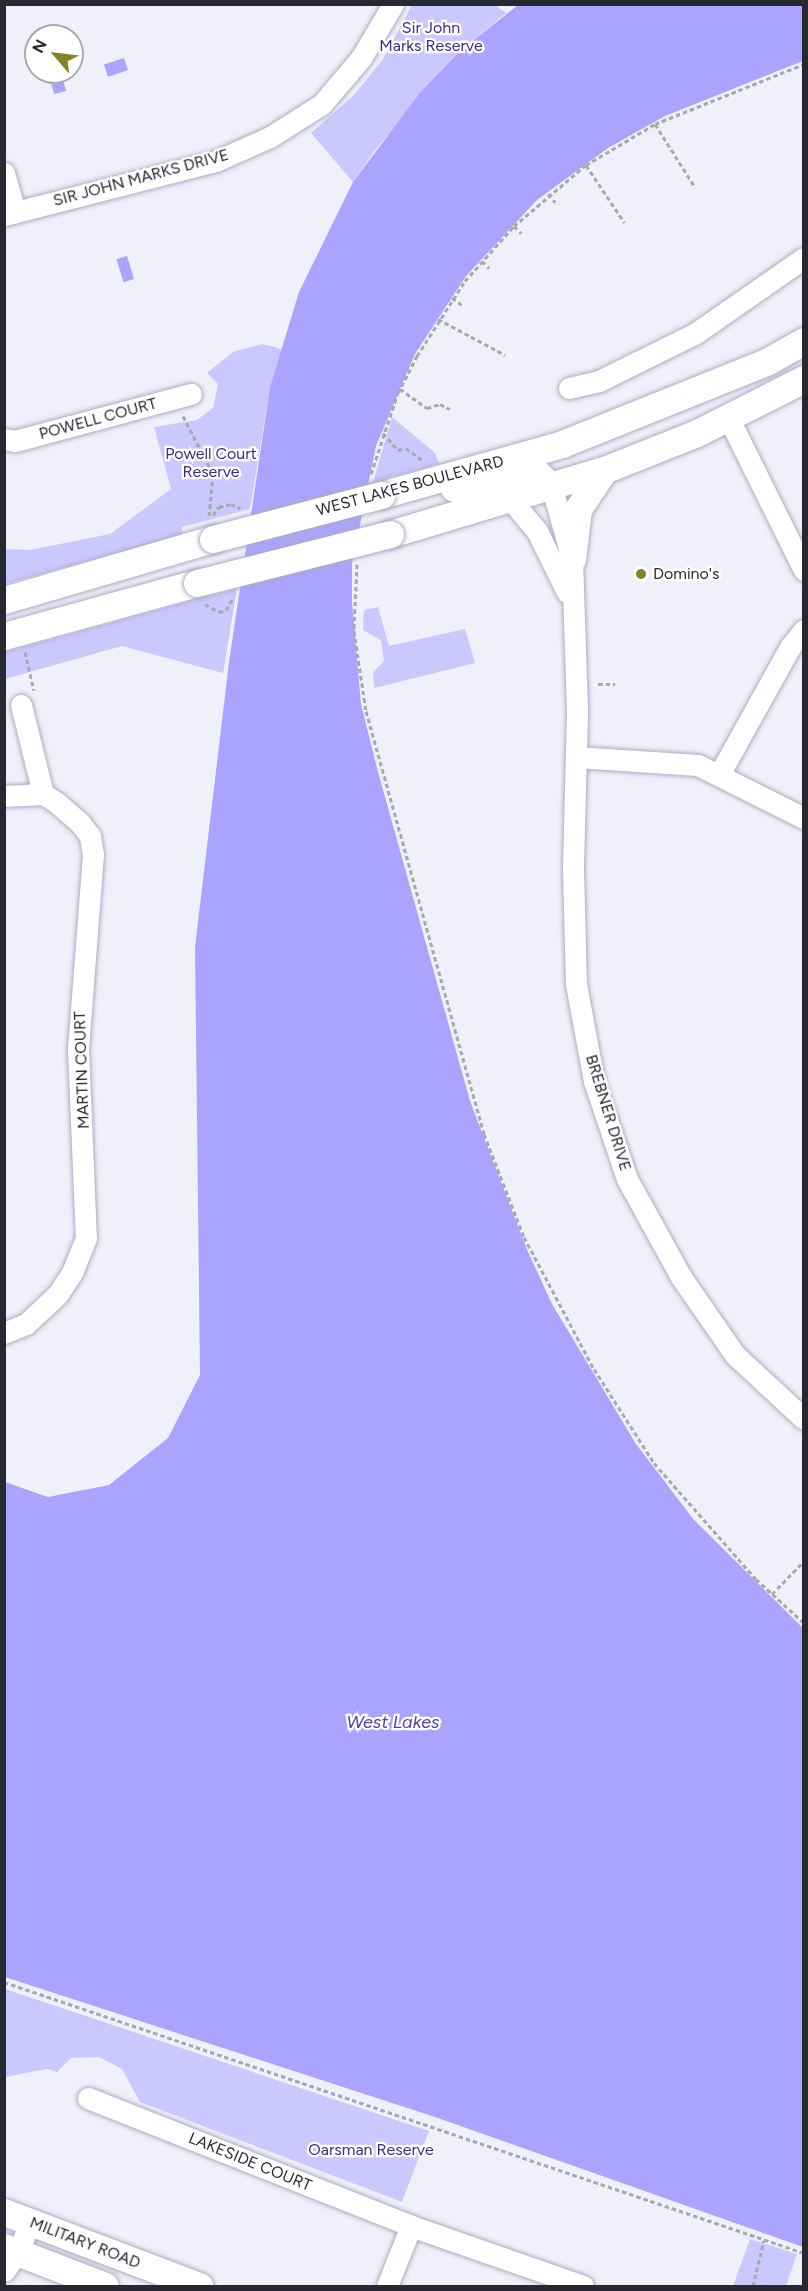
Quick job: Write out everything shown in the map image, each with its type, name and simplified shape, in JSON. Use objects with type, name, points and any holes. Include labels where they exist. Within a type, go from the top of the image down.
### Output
[{"type":"main road","name":"WEST LAKES BOULEVARD","points":[[4,600],[211,530],[424,473],[562,444],[768,361],[804,341]]},
{"type":"main road","points":[[14,642],[197,592],[552,488],[604,470],[728,417],[804,380]]},
{"type":"main road","points":[[572,559],[578,509],[604,470]]},
{"type":"main road","points":[[424,473],[461,489],[524,474],[538,474],[552,488]]},
{"type":"main road","name":"MILITARY ROAD","points":[[4,2212],[199,2286]]},
{"type":"main road","name":"MILITARY ROAD","points":[[9,2257],[105,2286]]},
{"type":"street","name":"SIR JOHN MARKS DRIVE","points":[[10,213],[216,161],[270,136],[322,104],[361,58],[393,4]]},
{"type":"street","points":[[4,173],[10,213]]},
{"type":"street","points":[[570,388],[599,381],[696,333],[804,258]]},
{"type":"street","name":"POWELL COURT","points":[[4,439],[15,441],[185,395]]},
{"type":"street","points":[[728,417],[802,563]]},
{"type":"street","name":"BREBNER DRIVE","points":[[552,488],[572,559],[576,757],[576,984],[594,1081],[624,1168],[658,1240],[735,1355],[804,1419]]},
{"type":"street","name":"BREBNER DRIVE","points":[[511,500],[537,531],[558,567],[572,604]]},
{"type":"street","points":[[720,774],[790,647],[804,630]]},
{"type":"street","points":[[4,796],[43,794],[22,709]]},
{"type":"street","points":[[576,757],[698,765],[804,818]]},
{"type":"street","name":"MARTIN COURT","points":[[4,1333],[26,1324],[58,1294],[73,1271],[86,1238],[78,1049],[93,854],[90,836],[80,823],[43,794]]},
{"type":"street","name":"LAKESIDE COURT","points":[[88,2098],[411,2226],[583,2286]]},
{"type":"street","points":[[9,2257],[30,2222]]},
{"type":"street","points":[[387,2286],[411,2226]]},
{"type":"path","points":[[375,487],[383,434],[400,389],[438,319],[482,261],[514,226],[548,194],[586,165],[655,124],[804,64]]},
{"type":"path","points":[[655,124],[695,187]]},
{"type":"path","points":[[586,165],[624,222]]},
{"type":"path","points":[[548,194],[555,201]]},
{"type":"path","points":[[514,226],[521,233]]},
{"type":"path","points":[[482,261],[489,268]]},
{"type":"path","points":[[453,298],[462,305]]},
{"type":"path","points":[[438,319],[505,355]]},
{"type":"path","points":[[400,389],[427,408],[440,404],[450,409]]},
{"type":"path","points":[[185,395],[183,417],[213,474],[211,530]]},
{"type":"path","points":[[383,434],[398,450],[406,448],[424,473]]},
{"type":"path","points":[[357,559],[354,631],[368,723],[484,1134],[520,1227],[556,1303],[594,1369],[654,1463],[772,1594],[804,1623]]},
{"type":"path","points":[[197,592],[219,612],[226,610],[234,593]]},
{"type":"path","points":[[14,642],[35,696],[22,709]]},
{"type":"path","points":[[598,684],[615,684]]},
{"type":"path","points":[[772,1594],[804,1561]]},
{"type":"path","points":[[4,1982],[804,2253]]},
{"type":"path","points":[[753,2286],[764,2240]]},
{"type":"green space","name":"Sir John Marks Reserve","points":[[412,5],[495,5],[506,13],[460,51],[375,150],[353,182],[311,133],[354,95],[383,59]]},
{"type":"green space","name":"Powell Court Reserve","points":[[262,344],[282,349],[270,387],[250,509],[182,527],[182,535],[5,584],[5,549],[30,550],[110,534],[171,489],[154,427],[197,420],[213,408],[218,384],[207,373],[233,352]]},
{"type":"green space","points":[[392,417],[435,453],[439,464],[373,482]]},
{"type":"green space","points":[[237,588],[223,673],[122,646],[5,679],[5,652]]},
{"type":"green space","points":[[378,607],[389,646],[465,629],[475,663],[374,688],[373,672],[384,661],[381,640],[363,630],[364,610]]},
{"type":"green space","name":"Oarsman Reserve","points":[[5,1989],[429,2131],[402,2202],[140,2102],[122,2069],[99,2057],[71,2058],[57,2072],[47,2069],[5,2077]]},
{"type":"green space","points":[[750,2239],[797,2254],[786,2286],[733,2286]]},
{"type":"water","name":"West Lakes","points":[[518,5],[803,5],[803,61],[665,116],[608,148],[537,200],[466,276],[415,354],[376,446],[352,564],[352,601],[361,704],[378,772],[470,1101],[528,1252],[552,1304],[636,1444],[694,1520],[803,1628],[803,2247],[435,2117],[5,1977],[5,1482],[48,1497],[109,1485],[168,1438],[200,1375],[195,947],[229,662],[270,387],[299,292],[353,182],[419,94],[460,51]]},
{"type":"water","points":[[124,58],[128,70],[108,77],[104,64]]},
{"type":"water","points":[[51,84],[64,84],[66,91],[54,94]]},
{"type":"water","points":[[127,256],[134,279],[123,282],[116,259]]},
{"type":"place","name":"Domino's","points":[[641,574]]}]
